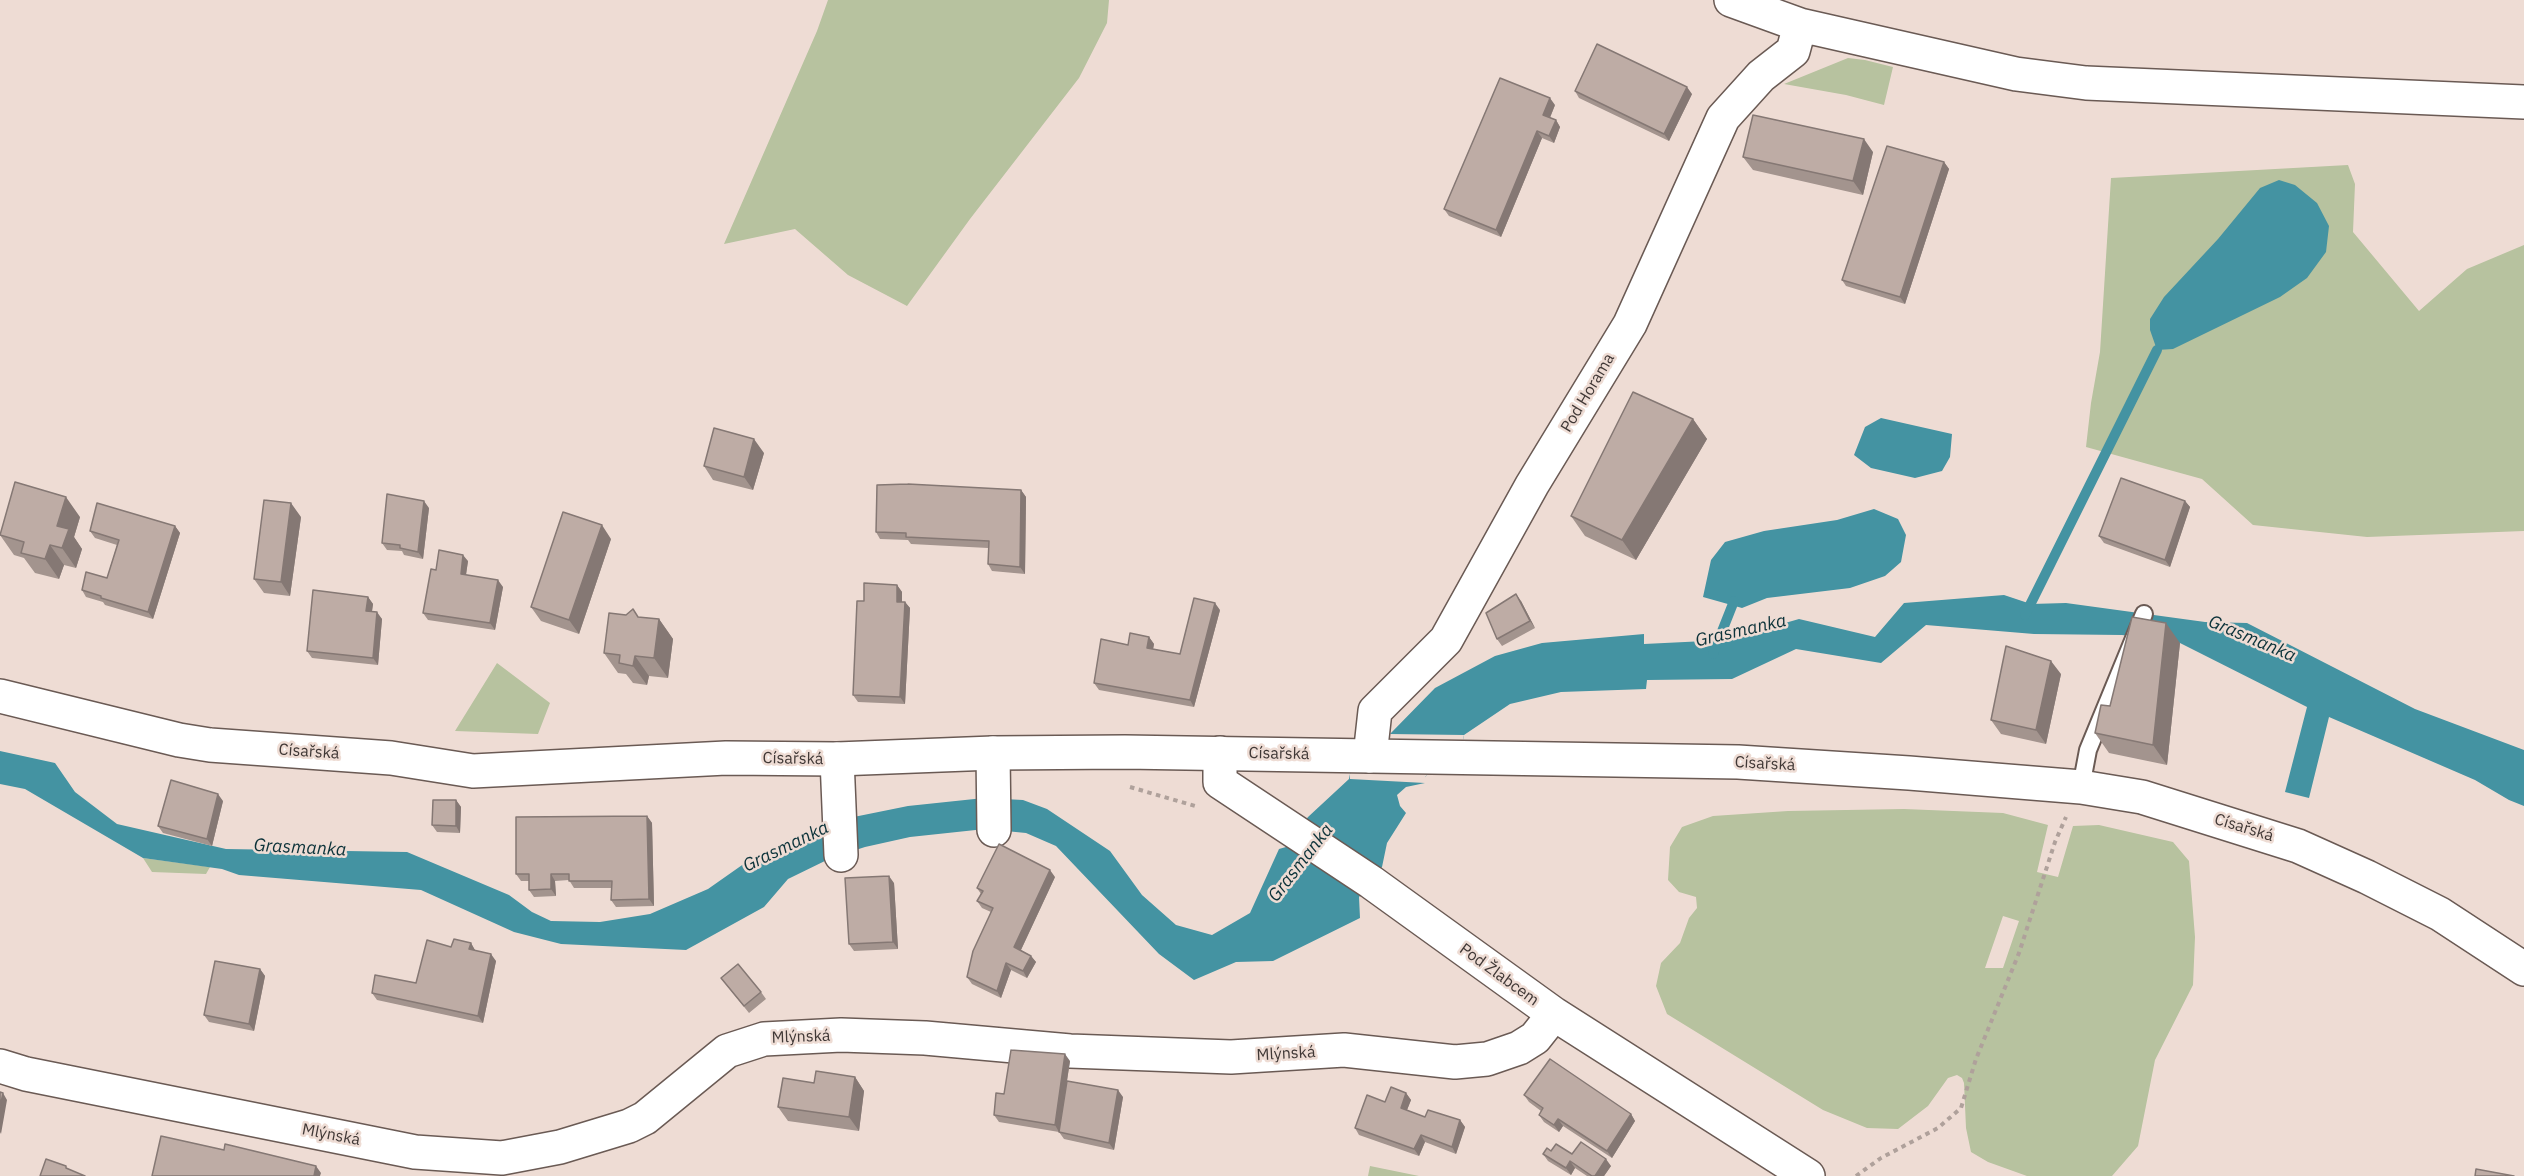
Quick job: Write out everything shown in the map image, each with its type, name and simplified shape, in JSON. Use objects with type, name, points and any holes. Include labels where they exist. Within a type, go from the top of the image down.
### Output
[{"type":"street","points":[[1731,0],[1800,25],[2016,74],[2086,83],[2524,102]]},
{"type":"street","name":"Pod Horama","points":[[1370,756],[1375,711],[1446,640],[1532,485],[1630,324],[1723,118],[1761,76],[1793,51],[1800,25]]},
{"type":"street","name":"Císařská","points":[[0,696],[178,740],[210,745],[391,758],[481,771],[726,758],[837,759],[993,753],[1220,753],[1444,759],[1738,762],[2080,787],[2142,797],[2287,842],[2367,877],[2440,914],[2524,969]]},
{"type":"street","points":[[993,753],[993,814]]},
{"type":"street","name":"Pod Žlabcem","points":[[1220,753],[1220,782],[1371,882],[1554,1014],[1808,1176]]},
{"type":"street","points":[[837,759],[841,855]]},
{"type":"street","name":"Mlýnská","points":[[0,1066],[26,1074],[415,1152],[502,1158],[560,1147],[637,1122],[653,1112],[727,1050],[764,1039],[842,1035],[925,1038],[1070,1051],[1231,1057],[1344,1050],[1455,1062],[1487,1059],[1519,1048],[1535,1038],[1554,1014]]},
{"type":"lane","points":[[2080,787],[2088,750],[2144,614]]},
{"type":"path","points":[[1856,1176],[1881,1158],[1938,1128],[1961,1108],[1976,1059],[2019,953],[2055,842],[2080,787]]},
{"type":"green space","points":[[828,0],[1109,0],[1107,23],[1079,78],[970,219],[907,306],[848,275],[795,229],[724,244],[817,31]]},
{"type":"green space","points":[[1848,58],[1893,67],[1884,105],[1846,95],[1784,84]]},
{"type":"green space","points":[[2348,165],[2355,184],[2353,232],[2419,311],[2467,269],[2524,245],[2524,531],[2367,537],[2253,525],[2202,479],[2086,447],[2100,352],[2111,178]]},
{"type":"green space","points":[[497,663],[550,703],[538,734],[455,731]]},
{"type":"green space","points":[[1904,809],[2003,813],[2048,825],[2037,872],[2058,877],[2073,826],[2099,825],[2173,842],[2189,861],[2195,937],[2193,985],[2155,1060],[2138,1146],[2112,1176],[2027,1176],[1988,1162],[1971,1152],[1966,1128],[1964,1083],[1957,1075],[1948,1078],[1928,1106],[1898,1129],[1867,1128],[1823,1110],[1667,1014],[1656,986],[1661,963],[1680,943],[1689,918],[1697,908],[1696,897],[1679,892],[1668,880],[1670,847],[1682,827],[1713,816],[1788,811]],"holes":[[[2003,916],[2019,921],[2003,968],[1985,968]]]},
{"type":"green space","points":[[143,858],[210,867],[206,874],[152,872]]},
{"type":"green space","points":[[1370,1166],[1419,1176],[1368,1176]]},
{"type":"water","points":[[2279,180],[2295,185],[2317,203],[2329,226],[2326,252],[2307,278],[2280,297],[2173,349],[2157,350],[2150,330],[2150,319],[2164,297],[2218,239],[2260,188]]},
{"type":"water","points":[[1881,418],[1952,434],[1950,457],[1942,471],[1915,478],[1871,468],[1854,455],[1865,427]]},
{"type":"water","points":[[1874,509],[1898,519],[1906,535],[1901,562],[1885,576],[1850,588],[1767,598],[1742,608],[1703,597],[1711,560],[1725,542],[1764,531],[1837,520]]},
{"type":"water","name":"Grasmanka","points":[[2004,595],[2031,604],[2066,603],[2205,622],[2247,623],[2415,709],[2524,750],[2524,806],[2475,780],[2329,717],[2309,798],[2285,792],[2307,707],[2180,643],[2122,635],[2034,634],[1926,625],[1881,663],[1796,649],[1732,679],[1647,680],[1646,689],[1561,692],[1510,704],[1464,735],[1463,740],[1425,777],[1425,783],[1406,787],[1397,795],[1400,806],[1406,813],[1387,843],[1382,867],[1359,897],[1360,918],[1273,961],[1236,962],[1194,980],[1159,954],[1056,846],[1026,833],[985,829],[910,837],[865,847],[831,858],[788,879],[764,907],[686,950],[561,944],[514,932],[421,890],[239,875],[222,869],[143,858],[25,789],[0,784],[0,751],[55,763],[75,792],[117,824],[226,849],[407,852],[509,895],[532,912],[551,921],[600,922],[650,914],[708,889],[755,856],[829,822],[908,806],[984,798],[1023,800],[1047,809],[1110,851],[1142,895],[1176,925],[1212,935],[1250,913],[1279,849],[1286,847],[1308,817],[1349,779],[1350,774],[1390,739],[1390,734],[1435,688],[1495,656],[1542,643],[1644,634],[1644,644],[1726,640],[1799,619],[1875,637],[1904,603]]},
{"type":"pier","points":[[1390,734],[1464,735],[1463,740],[1425,777],[1425,783],[1350,779],[1350,774],[1390,739]]},
{"type":"building","points":[[1597,44],[1687,87],[1664,134],[1575,91]]},
{"type":"building","points":[[1500,78],[1550,98],[1543,115],[1556,120],[1549,136],[1537,131],[1496,230],[1444,209]]},
{"type":"building","points":[[1753,115],[1864,139],[1853,181],[1743,157]]},
{"type":"building","points":[[1887,146],[1944,162],[1900,297],[1842,280]]},
{"type":"building","points":[[1633,392],[1693,419],[1622,540],[1571,516]]},
{"type":"building","points":[[714,428],[754,439],[744,477],[704,466]]},
{"type":"building","points":[[2121,478],[2185,501],[2165,560],[2099,536]]},
{"type":"building","points":[[15,482],[66,497],[57,526],[69,529],[62,548],[50,545],[45,559],[21,553],[24,542],[0,535]]},
{"type":"building","points":[[908,484],[1021,490],[1020,567],[988,564],[989,541],[906,537],[906,533],[876,532],[877,485]]},
{"type":"building","points":[[387,494],[424,501],[418,552],[400,548],[400,545],[382,543]]},
{"type":"building","points":[[264,500],[291,503],[281,582],[254,579]]},
{"type":"building","points":[[97,503],[175,526],[148,612],[82,590],[86,572],[107,578],[119,540],[90,531]]},
{"type":"building","points":[[563,512],[602,525],[569,620],[531,607]]},
{"type":"building","points":[[439,550],[463,555],[461,574],[498,580],[490,623],[423,613],[431,569],[436,570]]},
{"type":"building","points":[[864,583],[897,585],[897,602],[905,602],[900,697],[853,695],[857,601],[864,601]]},
{"type":"building","points":[[313,590],[368,597],[366,611],[377,612],[373,658],[307,651]]},
{"type":"building","points":[[1516,594],[1530,621],[1497,639],[1486,613]]},
{"type":"building","points":[[1194,598],[1215,603],[1190,700],[1094,683],[1101,639],[1128,645],[1130,633],[1149,637],[1147,648],[1180,654]]},
{"type":"building","points":[[633,609],[638,617],[659,619],[654,658],[635,656],[633,666],[619,663],[620,655],[604,653],[609,613],[626,615]]},
{"type":"building","points":[[2132,617],[2166,623],[2153,745],[2095,733],[2101,705],[2110,706]]},
{"type":"building","points":[[2006,646],[2051,661],[2036,730],[1991,720]]},
{"type":"building","points":[[171,780],[218,794],[207,839],[158,826]]},
{"type":"building","points":[[433,800],[456,800],[456,826],[432,825]]},
{"type":"building","points":[[647,816],[649,899],[611,900],[612,881],[569,881],[569,874],[551,874],[551,889],[529,890],[529,874],[516,874],[516,817]]},
{"type":"building","points":[[999,844],[1050,870],[1014,947],[1031,956],[1023,971],[1006,963],[997,991],[967,977],[973,951],[993,908],[977,901],[983,891],[977,888]]},
{"type":"building","points":[[889,876],[893,942],[849,944],[845,878]]},
{"type":"building","points":[[454,939],[471,943],[469,949],[491,954],[478,1016],[372,993],[375,975],[416,983],[427,940],[451,947]]},
{"type":"building","points":[[215,961],[260,969],[249,1024],[204,1015]]},
{"type":"building","points":[[738,964],[761,992],[744,1006],[721,978]]},
{"type":"building","points":[[1011,1050],[1065,1054],[1055,1125],[994,1115],[996,1093],[1004,1094]]},
{"type":"building","points":[[1550,1059],[1631,1114],[1607,1151],[1558,1119],[1554,1125],[1539,1115],[1543,1108],[1524,1095]]},
{"type":"building","points":[[816,1071],[855,1077],[849,1117],[778,1107],[783,1078],[814,1083]]},
{"type":"building","points":[[1067,1081],[1118,1090],[1109,1143],[1059,1132]]},
{"type":"building","points":[[1391,1087],[1406,1093],[1401,1108],[1425,1117],[1428,1110],[1460,1120],[1452,1147],[1421,1135],[1414,1149],[1355,1128],[1367,1095],[1385,1102]]},
{"type":"building","points":[[161,1136],[224,1150],[225,1144],[316,1166],[314,1176],[152,1176]]},
{"type":"building","points":[[1581,1142],[1606,1159],[1595,1176],[1570,1161],[1566,1168],[1543,1154],[1547,1148],[1551,1151],[1556,1144],[1572,1154]]},
{"type":"building","points":[[46,1159],[66,1166],[85,1176],[40,1176]]},
{"type":"building","points":[[2476,1169],[2514,1176],[2475,1176]]},
{"type":"waterway","points":[[2025,615],[2157,350]]},
{"type":"waterway","name":"Grasmanka","points":[[1713,654],[1734,601]]}]
